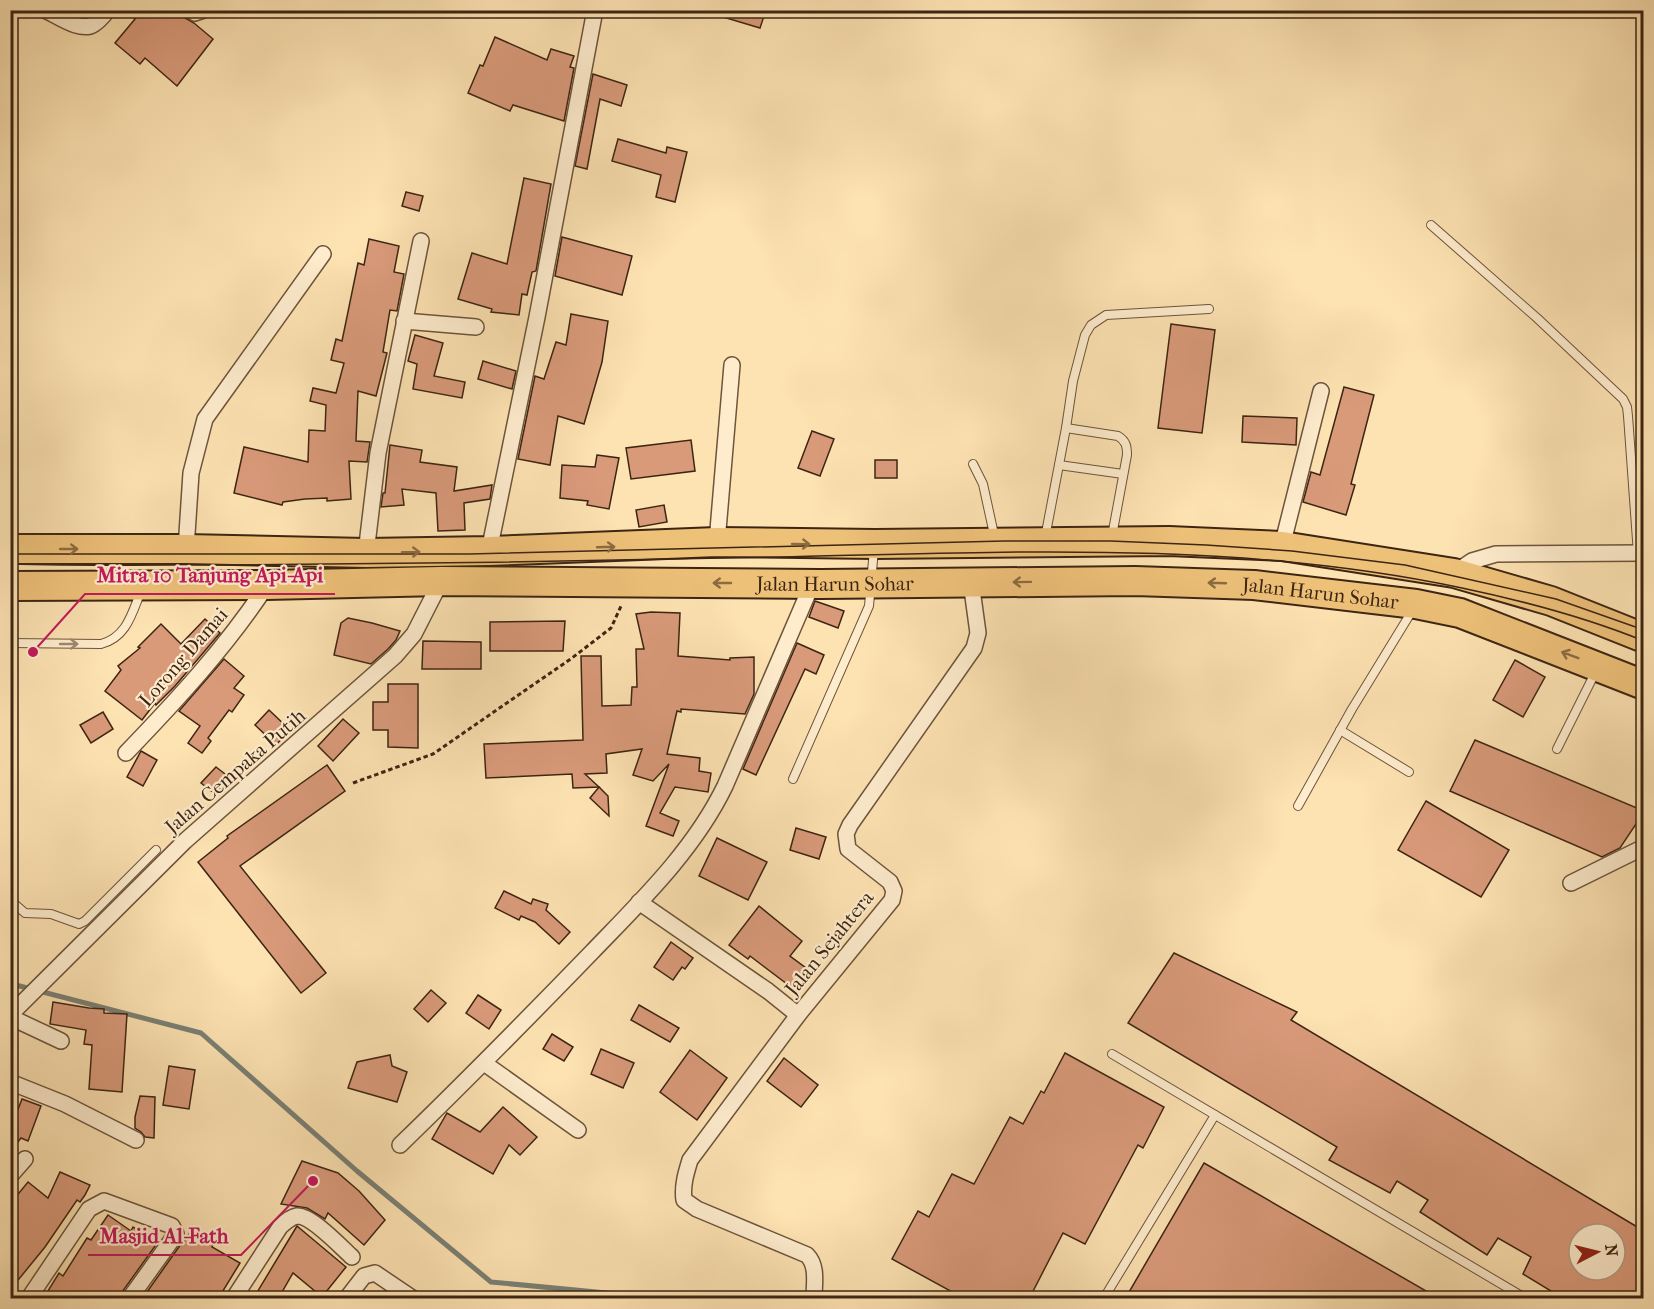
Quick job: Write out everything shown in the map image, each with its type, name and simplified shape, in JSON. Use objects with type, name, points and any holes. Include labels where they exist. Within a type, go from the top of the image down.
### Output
[{"type":"highway","name":"Jalan Harun Sohar","points":[[10,549],[186,549],[366,553],[489,551],[717,542],[875,544],[1169,541],[1282,546],[1454,573],[1551,601],[1644,638]]},
{"type":"highway","name":"Jalan Harun Sohar","points":[[10,586],[267,585],[441,580],[812,584],[1135,581],[1254,585],[1416,604],[1461,613],[1644,685]]},
{"type":"street","points":[[45,10],[76,25],[86,27],[94,24],[108,10]]},
{"type":"street","points":[[191,10],[195,13],[204,10]]},
{"type":"street","points":[[489,551],[539,306],[595,10]]},
{"type":"street","points":[[366,553],[378,453],[421,241]]},
{"type":"street","points":[[186,549],[191,473],[205,419],[323,254]]},
{"type":"street","points":[[404,321],[476,327]]},
{"type":"street","points":[[717,542],[732,365]]},
{"type":"street","points":[[1282,546],[1321,391]]},
{"type":"street","points":[[1454,573],[1472,561],[1496,555],[1641,554]]},
{"type":"street","name":"Jalan Cempaka Putih","points":[[14,1013],[185,841],[396,656],[414,634],[441,580]]},
{"type":"street","name":"Jalan Sejahtera","points":[[814,1299],[814,1269],[812,1260],[807,1255],[697,1209],[684,1200],[685,1176],[690,1160],[798,1015],[892,900],[894,891],[890,882],[848,849],[846,834],[850,825],[974,648],[978,633],[971,582]]},
{"type":"street","points":[[400,1145],[484,1063],[639,902],[698,832],[712,811],[812,584]]},
{"type":"street","name":"Lorong Damai","points":[[126,753],[242,623],[267,585]]},
{"type":"street","points":[[1571,883],[1644,847]]},
{"type":"street","points":[[639,902],[768,991],[798,1015]]},
{"type":"street","points":[[14,1013],[61,1041]]},
{"type":"street","points":[[484,1063],[578,1130]]},
{"type":"street","points":[[10,1082],[65,1104],[136,1140]]},
{"type":"street","points":[[10,1176],[25,1159]]},
{"type":"street","points":[[28,1299],[89,1209],[104,1202],[172,1226],[175,1230],[176,1234],[130,1299]]},
{"type":"street","points":[[234,1299],[280,1227],[297,1216],[310,1220],[352,1257]]},
{"type":"street","points":[[347,1299],[364,1276],[375,1274],[412,1299]]},
{"type":"lane","points":[[1431,225],[1537,318],[1623,399],[1627,407],[1641,554]]},
{"type":"lane","points":[[1044,542],[1073,381],[1085,335],[1091,325],[1106,315],[1209,309]]},
{"type":"lane","points":[[1066,428],[1118,436],[1124,440],[1127,447],[1112,542]]},
{"type":"lane","points":[[973,464],[983,484],[996,543]]},
{"type":"lane","points":[[1059,465],[1123,474]]},
{"type":"lane","points":[[793,779],[869,606],[875,544]]},
{"type":"lane","points":[[10,644],[101,644],[111,641],[118,637],[126,627],[144,586]]},
{"type":"lane","points":[[1298,806],[1340,730],[1416,604]]},
{"type":"lane","points":[[1557,749],[1598,666]]},
{"type":"lane","points":[[1340,730],[1409,772]]},
{"type":"lane","points":[[10,900],[25,913],[51,914],[79,924],[156,850]]},
{"type":"lane","points":[[1112,1054],[1525,1299]]},
{"type":"lane","points":[[1104,1299],[1215,1115]]},
{"type":"path","points":[[353,783],[432,754],[572,657],[611,627],[630,582]]},
{"type":"building","points":[[125,10],[180,11],[185,18],[213,39],[177,86],[145,58],[140,64],[115,43],[135,19]]},
{"type":"building","points":[[714,10],[766,10],[760,28],[713,14]]},
{"type":"building","points":[[495,37],[547,60],[551,49],[574,56],[570,67],[574,68],[564,121],[513,105],[510,111],[468,93]]},
{"type":"building","points":[[593,74],[627,85],[621,106],[600,99],[587,169],[575,166]]},
{"type":"building","points":[[618,139],[666,153],[667,147],[687,152],[675,202],[656,197],[661,175],[612,161]]},
{"type":"building","points":[[524,178],[551,184],[536,271],[532,272],[527,295],[522,294],[519,315],[491,312],[492,309],[458,299],[472,253],[507,264]]},
{"type":"building","points":[[406,192],[423,196],[419,211],[402,206]]},
{"type":"building","points":[[562,237],[632,256],[622,295],[555,276]]},
{"type":"building","points":[[369,239],[399,246],[394,272],[404,274],[397,311],[390,310],[383,352],[387,353],[376,396],[358,391],[356,441],[370,442],[367,462],[349,461],[351,499],[327,501],[327,498],[305,499],[283,502],[282,505],[234,493],[244,447],[308,462],[309,430],[325,431],[326,405],[310,401],[313,388],[336,393],[344,363],[331,360],[336,339],[342,341],[358,263],[364,265]]},
{"type":"building","points":[[571,314],[608,321],[602,362],[584,424],[558,416],[550,465],[518,459],[535,376],[544,379],[556,342],[566,345]]},
{"type":"building","points":[[1171,324],[1215,330],[1202,433],[1158,428]]},
{"type":"building","points":[[415,335],[443,343],[434,376],[465,382],[462,398],[413,389],[417,364],[408,361]]},
{"type":"building","points":[[483,361],[516,371],[512,389],[478,379]]},
{"type":"building","points":[[1344,387],[1374,395],[1351,484],[1355,485],[1346,515],[1303,502],[1311,472],[1320,475]]},
{"type":"building","points":[[1243,416],[1297,418],[1296,445],[1242,442]]},
{"type":"building","points":[[812,431],[834,439],[820,476],[798,468]]},
{"type":"building","points":[[691,440],[695,471],[631,479],[626,448]]},
{"type":"building","points":[[390,445],[422,450],[420,462],[457,467],[454,491],[492,485],[490,499],[464,503],[465,530],[438,531],[436,493],[402,489],[404,505],[381,507],[383,493],[385,493]]},
{"type":"building","points":[[597,455],[619,458],[609,509],[587,505],[588,501],[560,498],[562,465],[595,467]]},
{"type":"building","points":[[875,460],[897,460],[897,478],[875,478]]},
{"type":"building","points":[[664,505],[667,522],[639,527],[636,510]]},
{"type":"building","points":[[815,601],[844,611],[838,628],[809,617]]},
{"type":"building","points":[[680,613],[678,656],[730,660],[730,658],[754,657],[754,694],[745,714],[681,709],[681,712],[677,711],[667,754],[700,758],[699,771],[711,773],[708,792],[675,787],[660,813],[679,821],[673,836],[646,826],[669,764],[653,781],[633,775],[642,749],[606,754],[607,773],[585,774],[599,787],[573,788],[572,774],[486,778],[484,744],[583,740],[581,656],[601,656],[602,706],[631,705],[632,687],[637,687],[636,649],[644,649],[636,614]]},
{"type":"building","points":[[348,618],[400,631],[396,640],[371,664],[334,655],[341,623]]},
{"type":"building","points":[[205,619],[220,633],[175,686],[156,705],[155,703],[142,720],[105,691],[121,670],[118,666],[140,648],[138,647],[161,624],[181,644]]},
{"type":"building","points":[[565,621],[563,651],[490,651],[490,622]]},
{"type":"building","points":[[423,641],[481,642],[481,669],[422,669]]},
{"type":"building","points":[[797,643],[824,655],[816,674],[805,669],[756,775],[743,769]]},
{"type":"building","points":[[224,659],[244,676],[234,688],[244,695],[232,712],[229,710],[208,738],[211,741],[202,753],[188,743],[200,726],[179,711]]},
{"type":"building","points":[[1515,660],[1545,677],[1523,717],[1493,700]]},
{"type":"building","points":[[388,684],[418,684],[418,748],[388,747],[388,730],[373,730],[373,702],[388,702]]},
{"type":"building","points":[[269,710],[290,730],[276,745],[255,725]]},
{"type":"building","points":[[103,712],[113,729],[91,743],[80,725]]},
{"type":"building","points":[[343,719],[359,733],[333,761],[318,746]]},
{"type":"building","points":[[1475,740],[1644,812],[1620,848],[1602,857],[1450,791]]},
{"type":"building","points":[[141,751],[157,760],[143,786],[127,777]]},
{"type":"building","points":[[327,765],[345,791],[240,866],[326,973],[301,993],[198,862],[228,838],[227,836]]},
{"type":"building","points":[[216,767],[229,777],[215,794],[201,783]]},
{"type":"building","points":[[599,787],[608,796],[609,816],[590,798]]},
{"type":"building","points":[[1426,801],[1509,850],[1481,897],[1398,850]]},
{"type":"building","points":[[796,828],[826,837],[819,859],[790,850]]},
{"type":"building","points":[[717,838],[767,862],[748,900],[699,876]]},
{"type":"building","points":[[504,891],[531,904],[533,899],[548,904],[546,910],[570,932],[559,944],[535,922],[521,916],[519,920],[495,908]]},
{"type":"building","points":[[759,906],[802,941],[790,956],[806,968],[791,987],[750,956],[748,959],[729,945]]},
{"type":"building","points":[[671,942],[693,958],[685,969],[682,967],[673,980],[654,967]]},
{"type":"building","points":[[1174,953],[1297,1012],[1291,1020],[1644,1231],[1644,1299],[1564,1299],[1523,1274],[1531,1257],[1498,1238],[1487,1255],[1420,1212],[1428,1200],[1397,1181],[1390,1193],[1329,1160],[1337,1147],[1128,1023]]},
{"type":"building","points":[[431,990],[446,1003],[428,1022],[414,1009]]},
{"type":"building","points":[[478,995],[501,1010],[489,1029],[466,1013]]},
{"type":"building","points":[[53,1002],[104,1009],[104,1013],[127,1014],[122,1092],[89,1089],[92,1045],[84,1044],[86,1030],[50,1024]]},
{"type":"building","points":[[639,1005],[679,1028],[670,1042],[631,1020]]},
{"type":"building","points":[[552,1034],[573,1047],[564,1061],[543,1049]]},
{"type":"building","points":[[601,1049],[634,1063],[623,1088],[591,1074]]},
{"type":"building","points":[[690,1050],[727,1078],[697,1120],[660,1092]]},
{"type":"building","points":[[1065,1053],[1164,1107],[1143,1148],[1138,1145],[1085,1244],[1063,1233],[1029,1299],[965,1299],[892,1259],[918,1211],[929,1217],[952,1174],[974,1184],[1010,1117],[1023,1124],[1041,1091],[1044,1093]]},
{"type":"building","points":[[390,1055],[392,1066],[407,1072],[397,1102],[348,1088],[357,1062]]},
{"type":"building","points":[[784,1058],[818,1085],[801,1107],[767,1081]]},
{"type":"building","points":[[169,1066],[195,1070],[189,1109],[163,1105]]},
{"type":"building","points":[[140,1096],[155,1097],[154,1138],[145,1137],[135,1128]]},
{"type":"building","points":[[22,1099],[41,1106],[28,1141],[21,1138],[10,1152],[10,1130]]},
{"type":"building","points":[[503,1107],[537,1137],[520,1155],[509,1145],[493,1174],[432,1139],[447,1113],[480,1132]]},
{"type":"building","points":[[302,1161],[338,1173],[359,1191],[385,1220],[364,1245],[328,1213],[325,1219],[307,1208],[281,1204]]},
{"type":"building","points":[[1204,1163],[1440,1299],[1125,1299]]},
{"type":"building","points":[[60,1172],[90,1185],[80,1202],[77,1200],[45,1247],[10,1290],[10,1204],[28,1182],[48,1198]]},
{"type":"building","points":[[108,1215],[131,1231],[133,1227],[158,1242],[122,1292],[120,1299],[43,1299],[59,1273],[63,1276],[87,1238],[91,1240]]},
{"type":"building","points":[[297,1226],[346,1267],[322,1297],[293,1273],[278,1299],[253,1299]]},
{"type":"building","points":[[192,1229],[214,1242],[212,1247],[240,1263],[218,1299],[142,1299],[182,1245]]},
{"type":"waterway","points":[[10,981],[12,984],[201,1033],[357,1171],[491,1282],[659,1298]]},
{"type":"tram line","points":[[10,554],[469,554],[1004,541],[1111,541],[1206,545],[1292,551],[1405,565],[1556,599],[1644,630]]},
{"type":"tram line","points":[[10,564],[433,563],[1036,552],[1207,556],[1292,562],[1377,573],[1462,588],[1554,610],[1644,641]]},
{"type":"place","name":"Mitra 10 Tanjung Api-Api","points":[[33,652]]},
{"type":"place","name":"Masjid Al-Fath","points":[[313,1181]]}]
